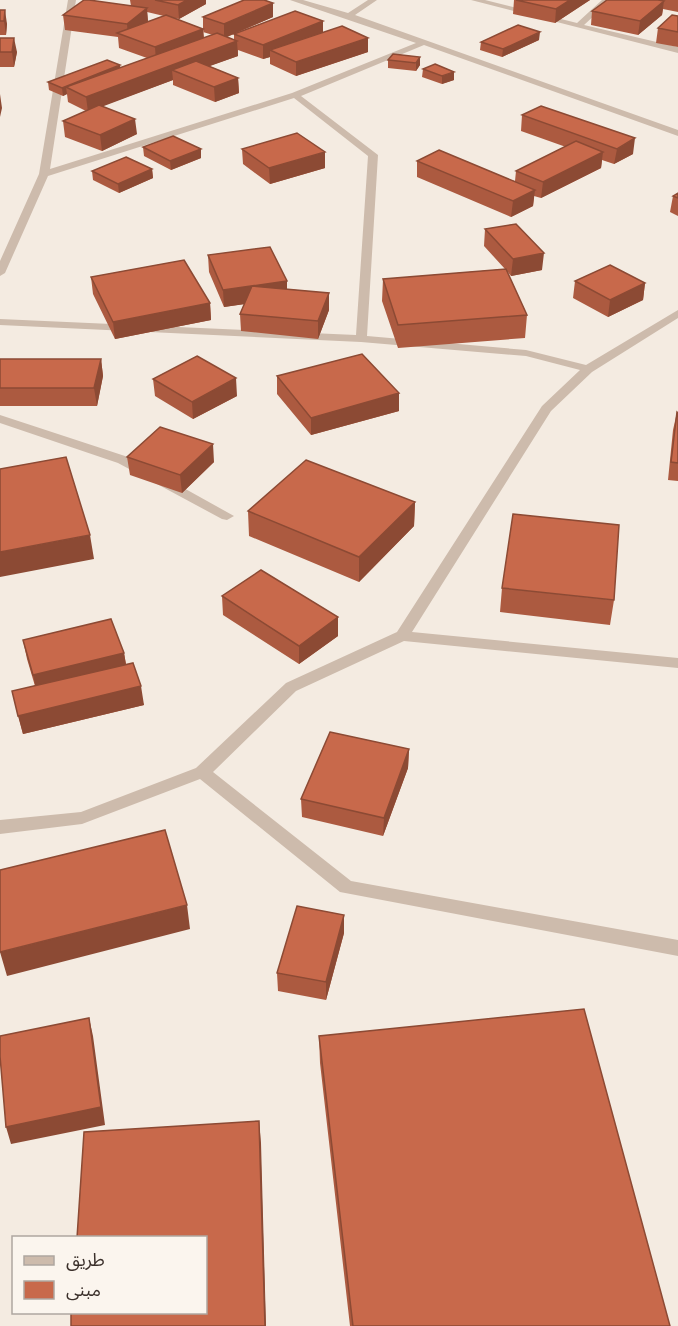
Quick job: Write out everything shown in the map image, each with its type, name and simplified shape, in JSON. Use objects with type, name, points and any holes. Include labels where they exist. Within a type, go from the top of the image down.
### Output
[{"type":"street","points":[[0,273],[44,174],[72,0]]},
{"type":"street","points":[[294,0],[349,16],[678,133]]},
{"type":"street","points":[[349,16],[373,0]]},
{"type":"street","points":[[475,0],[678,50]]},
{"type":"street","points":[[578,26],[607,0]]},
{"type":"street","points":[[44,174],[294,95],[422,43]]},
{"type":"street","points":[[294,95],[373,155],[361,339]]},
{"type":"street","points":[[402,636],[546,409],[588,369],[678,313]]},
{"type":"street","points":[[0,322],[361,339],[526,353],[588,369]]},
{"type":"street","points":[[0,419],[123,460],[227,516]]},
{"type":"street","points":[[0,827],[82,818],[202,772],[291,687],[402,636],[678,663]]},
{"type":"street","points":[[202,772],[346,887],[678,948]]},
{"type":"building","points":[[84,0],[147,8],[127,24],[63,15]]},
{"type":"building","points":[[155,0],[187,0],[178,5]]},
{"type":"building","points":[[244,0],[264,0],[273,3],[224,24],[203,17]]},
{"type":"building","points":[[516,0],[570,0],[556,9]]},
{"type":"building","points":[[607,0],[664,1],[640,21],[592,11]]},
{"type":"building","points":[[0,10],[5,10],[4,21],[0,21]]},
{"type":"building","points":[[295,11],[323,21],[263,45],[234,34]]},
{"type":"building","points":[[166,15],[203,29],[155,47],[117,33]]},
{"type":"building","points":[[672,15],[678,16],[678,32],[658,28]]},
{"type":"building","points":[[518,25],[540,32],[503,49],[481,42]]},
{"type":"building","points":[[342,26],[368,38],[296,62],[270,50]]},
{"type":"building","points":[[217,33],[237,41],[86,97],[66,87]]},
{"type":"building","points":[[0,38],[14,38],[12,52],[0,52]]},
{"type":"building","points":[[393,54],[420,57],[416,63],[388,60]]},
{"type":"building","points":[[107,60],[120,65],[62,88],[48,82]]},
{"type":"building","points":[[196,61],[238,78],[214,87],[172,70]]},
{"type":"building","points":[[435,64],[454,72],[442,76],[423,69]]},
{"type":"building","points":[[99,105],[135,119],[100,135],[63,121]]},
{"type":"building","points":[[541,106],[635,138],[617,149],[522,115]]},
{"type":"building","points":[[297,133],[325,152],[269,168],[242,149]]},
{"type":"building","points":[[173,136],[201,149],[170,161],[143,147]]},
{"type":"building","points":[[576,141],[603,152],[543,182],[516,171]]},
{"type":"building","points":[[439,150],[535,190],[513,201],[417,161]]},
{"type":"building","points":[[126,157],[152,169],[118,184],[92,171]]},
{"type":"building","points":[[516,224],[544,253],[513,259],[485,229]]},
{"type":"building","points":[[270,247],[287,281],[223,290],[208,255]]},
{"type":"building","points":[[184,260],[210,303],[113,322],[91,277]]},
{"type":"building","points":[[610,265],[645,283],[610,300],[575,281]]},
{"type":"building","points":[[506,269],[527,315],[398,325],[383,279]]},
{"type":"building","points":[[252,286],[329,293],[318,321],[240,314]]},
{"type":"building","points":[[362,354],[399,393],[311,418],[277,376]]},
{"type":"building","points":[[197,356],[236,378],[192,402],[153,379]]},
{"type":"building","points":[[0,359],[101,359],[94,388],[0,388]]},
{"type":"building","points":[[678,413],[678,463],[671,462]]},
{"type":"building","points":[[160,427],[213,444],[180,475],[127,457]]},
{"type":"building","points":[[66,457],[90,535],[0,552],[0,469]]},
{"type":"building","points":[[306,460],[415,502],[359,557],[248,511]]},
{"type":"building","points":[[513,514],[619,525],[614,600],[502,588]]},
{"type":"building","points":[[261,570],[338,617],[299,646],[222,596]]},
{"type":"building","points":[[111,619],[124,653],[33,675],[23,640]]},
{"type":"building","points":[[133,663],[141,686],[18,716],[12,691]]},
{"type":"building","points":[[330,732],[409,749],[384,818],[301,799]]},
{"type":"building","points":[[165,830],[187,905],[0,952],[0,870]]},
{"type":"building","points":[[297,906],[344,915],[326,982],[277,973]]},
{"type":"building","points":[[584,1009],[670,1326],[353,1326],[319,1036]]},
{"type":"building","points":[[89,1018],[101,1107],[6,1127],[0,1036]]},
{"type":"building","points":[[259,1121],[265,1326],[71,1326],[71,1314],[207,1314],[207,1236],[77,1236],[84,1132]]}]
